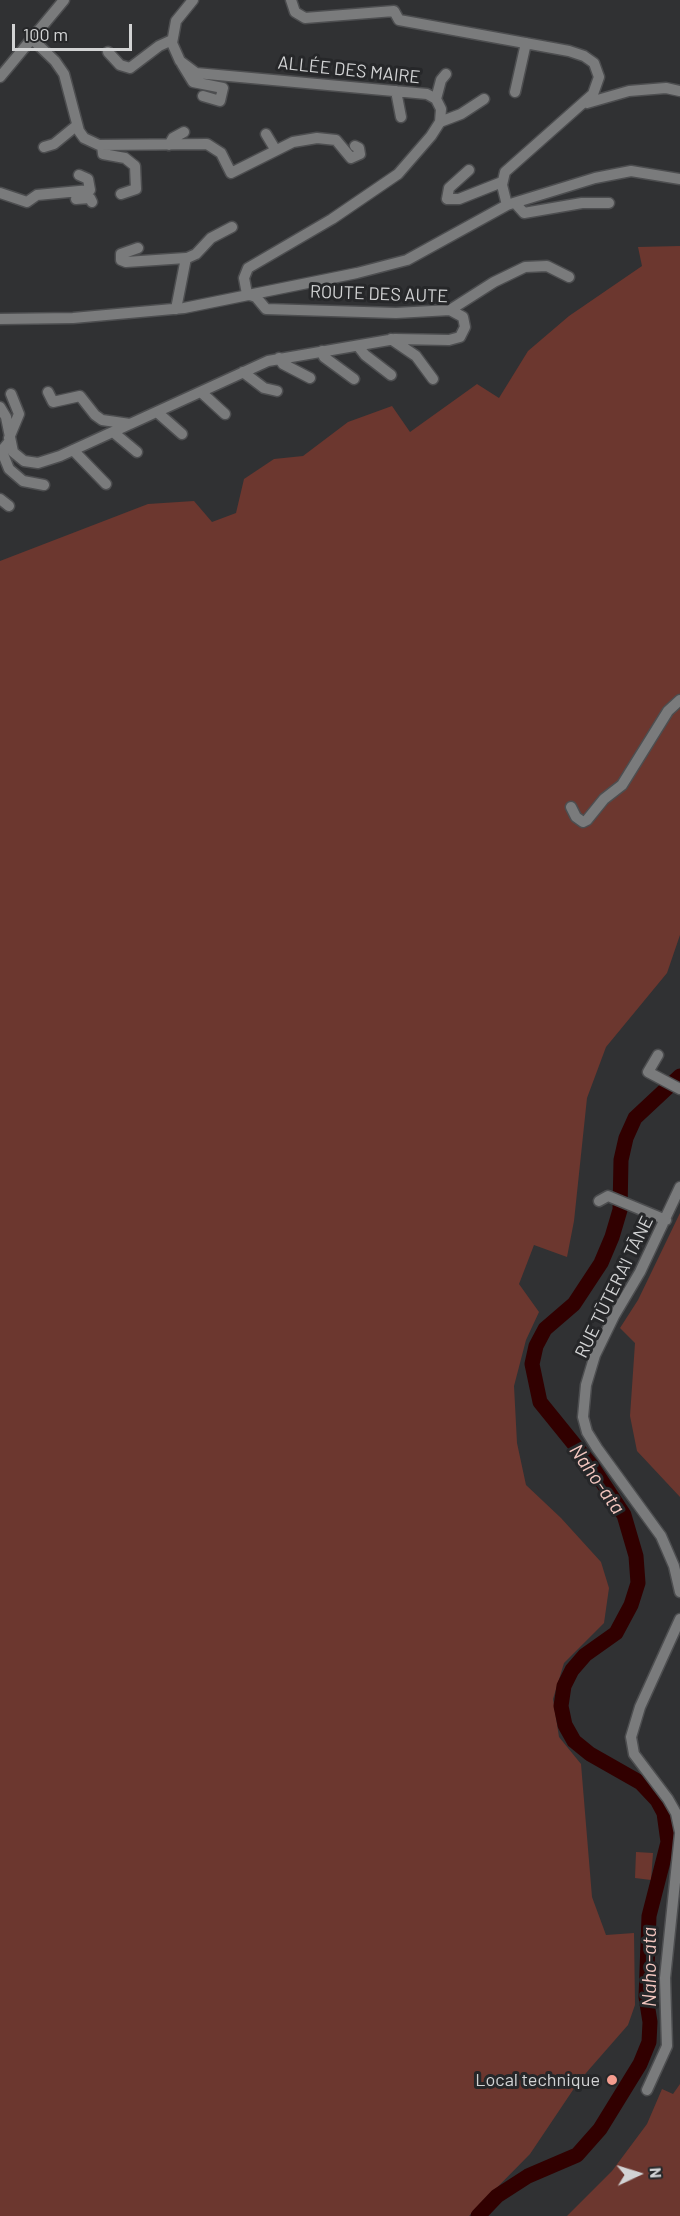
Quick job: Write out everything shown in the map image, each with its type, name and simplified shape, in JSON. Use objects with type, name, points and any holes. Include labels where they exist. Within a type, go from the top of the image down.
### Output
[{"type":"street","points":[[0,77],[64,0]]},
{"type":"street","points":[[193,0],[176,21],[172,40],[174,52],[193,82],[223,88],[220,101],[203,96]]},
{"type":"street","points":[[291,0],[295,12],[305,18],[394,11]]},
{"type":"street","points":[[398,0],[394,4],[394,11],[399,20],[578,53],[594,63],[599,77],[596,89],[505,172],[502,182],[511,204],[524,213],[582,203],[609,203]]},
{"type":"street","points":[[31,38],[55,61],[64,74],[76,126],[84,138],[102,146],[207,144],[221,153],[231,173],[274,149],[304,139],[336,140],[351,158],[360,154],[359,148],[355,146]]},
{"type":"street","points":[[108,52],[120,65],[130,68],[159,46],[172,40]]},
{"type":"street","points":[[515,92],[526,43]]},
{"type":"street","name":"ALLÉE DES MAIRE","points":[[182,64],[196,73],[206,75],[427,94],[436,99],[441,109],[440,122]]},
{"type":"street","points":[[436,99],[446,74]]},
{"type":"street","points":[[580,105],[629,91],[666,88],[680,91]]},
{"type":"street","points":[[396,91],[401,117]]},
{"type":"street","points":[[0,319],[73,318],[176,309],[247,294],[244,278],[248,268],[332,219],[385,184],[411,161],[440,122],[461,114],[484,99]]},
{"type":"street","points":[[44,147],[54,144],[76,126]]},
{"type":"street","points":[[169,145],[173,138],[184,132]]},
{"type":"street","points":[[266,134],[274,149]]},
{"type":"street","points":[[102,146],[103,154],[125,158],[135,166],[136,189],[121,194]]},
{"type":"street","points":[[469,170],[449,188],[447,199],[459,200],[502,182]]},
{"type":"street","name":"ROUTE DES AUTE","points":[[247,294],[357,273],[407,260],[511,204],[619,172],[653,172],[680,178]]},
{"type":"street","points":[[0,193],[17,201],[88,191],[91,183],[79,175]]},
{"type":"street","points":[[34,198],[90,198],[92,202]]},
{"type":"street","points":[[138,248],[121,254],[121,260],[126,262],[186,259],[196,254],[211,238],[232,227]]},
{"type":"street","points":[[176,309],[186,259]]},
{"type":"street","points":[[450,310],[515,271],[532,266],[547,266],[569,277]]},
{"type":"street","name":"ROUTE DES AUTE","points":[[0,407],[6,417],[9,440],[18,458],[32,464],[74,450],[243,372],[279,358],[392,339],[411,337],[449,340],[463,334],[465,322],[459,314],[450,310],[396,313],[266,309],[256,297],[247,294]]},
{"type":"street","points":[[392,339],[416,356],[433,379]]},
{"type":"street","points":[[358,346],[365,355],[391,375]]},
{"type":"street","points":[[322,351],[324,357],[354,379]]},
{"type":"street","points":[[279,358],[284,364],[310,378]]},
{"type":"street","points":[[243,372],[264,388],[277,391]]},
{"type":"street","points":[[48,392],[53,402],[80,396],[102,420],[131,424]]},
{"type":"street","points":[[201,392],[225,414]]},
{"type":"street","points":[[11,394],[19,414],[3,454],[9,469],[23,481],[44,485]]},
{"type":"street","points":[[157,412],[182,434]]},
{"type":"street","points":[[113,432],[137,453]]},
{"type":"street","points":[[74,450],[106,484]]},
{"type":"street","points":[[571,807],[576,817],[583,822],[587,820],[604,800],[622,785],[668,711],[680,699]]},
{"type":"street","points":[[658,1055],[648,1072],[677,1087]]},
{"type":"street","name":"RUE TŪTERA'I TĀNE","points":[[680,1187],[666,1220],[595,1355],[586,1384],[583,1418],[587,1432],[597,1448],[661,1536],[674,1566],[680,1592]]},
{"type":"street","points":[[599,1201],[608,1196],[666,1220]]},
{"type":"street","points":[[647,2090],[667,2046],[665,1978],[677,1894],[680,1835],[676,1813],[634,1754],[631,1737],[640,1707],[680,1619]]},
{"type":"shaded area","points":[[680,246],[680,935],[667,973],[606,1047],[587,1098],[574,1221],[567,1257],[534,1245],[519,1284],[539,1312],[526,1340],[514,1386],[517,1443],[526,1485],[561,1518],[601,1562],[609,1588],[604,1623],[564,1663],[553,1699],[559,1737],[581,1764],[592,1897],[606,1935],[634,1933],[635,2005],[628,2025],[579,2081],[530,2154],[469,2216],[0,2216],[0,561],[148,504],[194,501],[212,522],[236,513],[244,479],[274,459],[303,456],[348,422],[392,406],[410,432],[477,384],[499,398],[528,351],[569,316],[642,266],[638,247]]},
{"type":"shaded area","points":[[680,1213],[680,1497],[637,1451],[630,1416],[635,1343],[620,1328],[638,1300]]},
{"type":"shaded area","points":[[636,1852],[653,1853],[651,1880],[635,1878]]},
{"type":"shaded area","points":[[680,2084],[680,2216],[567,2216],[612,2171],[647,2124],[662,2089],[673,2094]]},
{"type":"waterway","name":"Naho-ata","points":[[478,2216],[497,2196],[528,2176],[577,2155],[600,2129],[640,2064],[649,2042],[650,2022],[646,1997],[649,1916],[668,1842],[664,1813],[657,1800],[641,1783],[590,1754],[574,1741],[565,1725],[561,1706],[564,1686],[572,1670],[585,1655],[616,1633],[631,1605],[638,1583],[636,1556],[624,1515],[591,1465],[540,1402],[532,1364],[536,1346],[545,1329],[574,1304],[601,1263],[612,1237],[620,1210],[621,1160],[626,1138],[635,1118],[680,1076]]},
{"type":"place","name":"Local technique","points":[[612,2080]]}]
